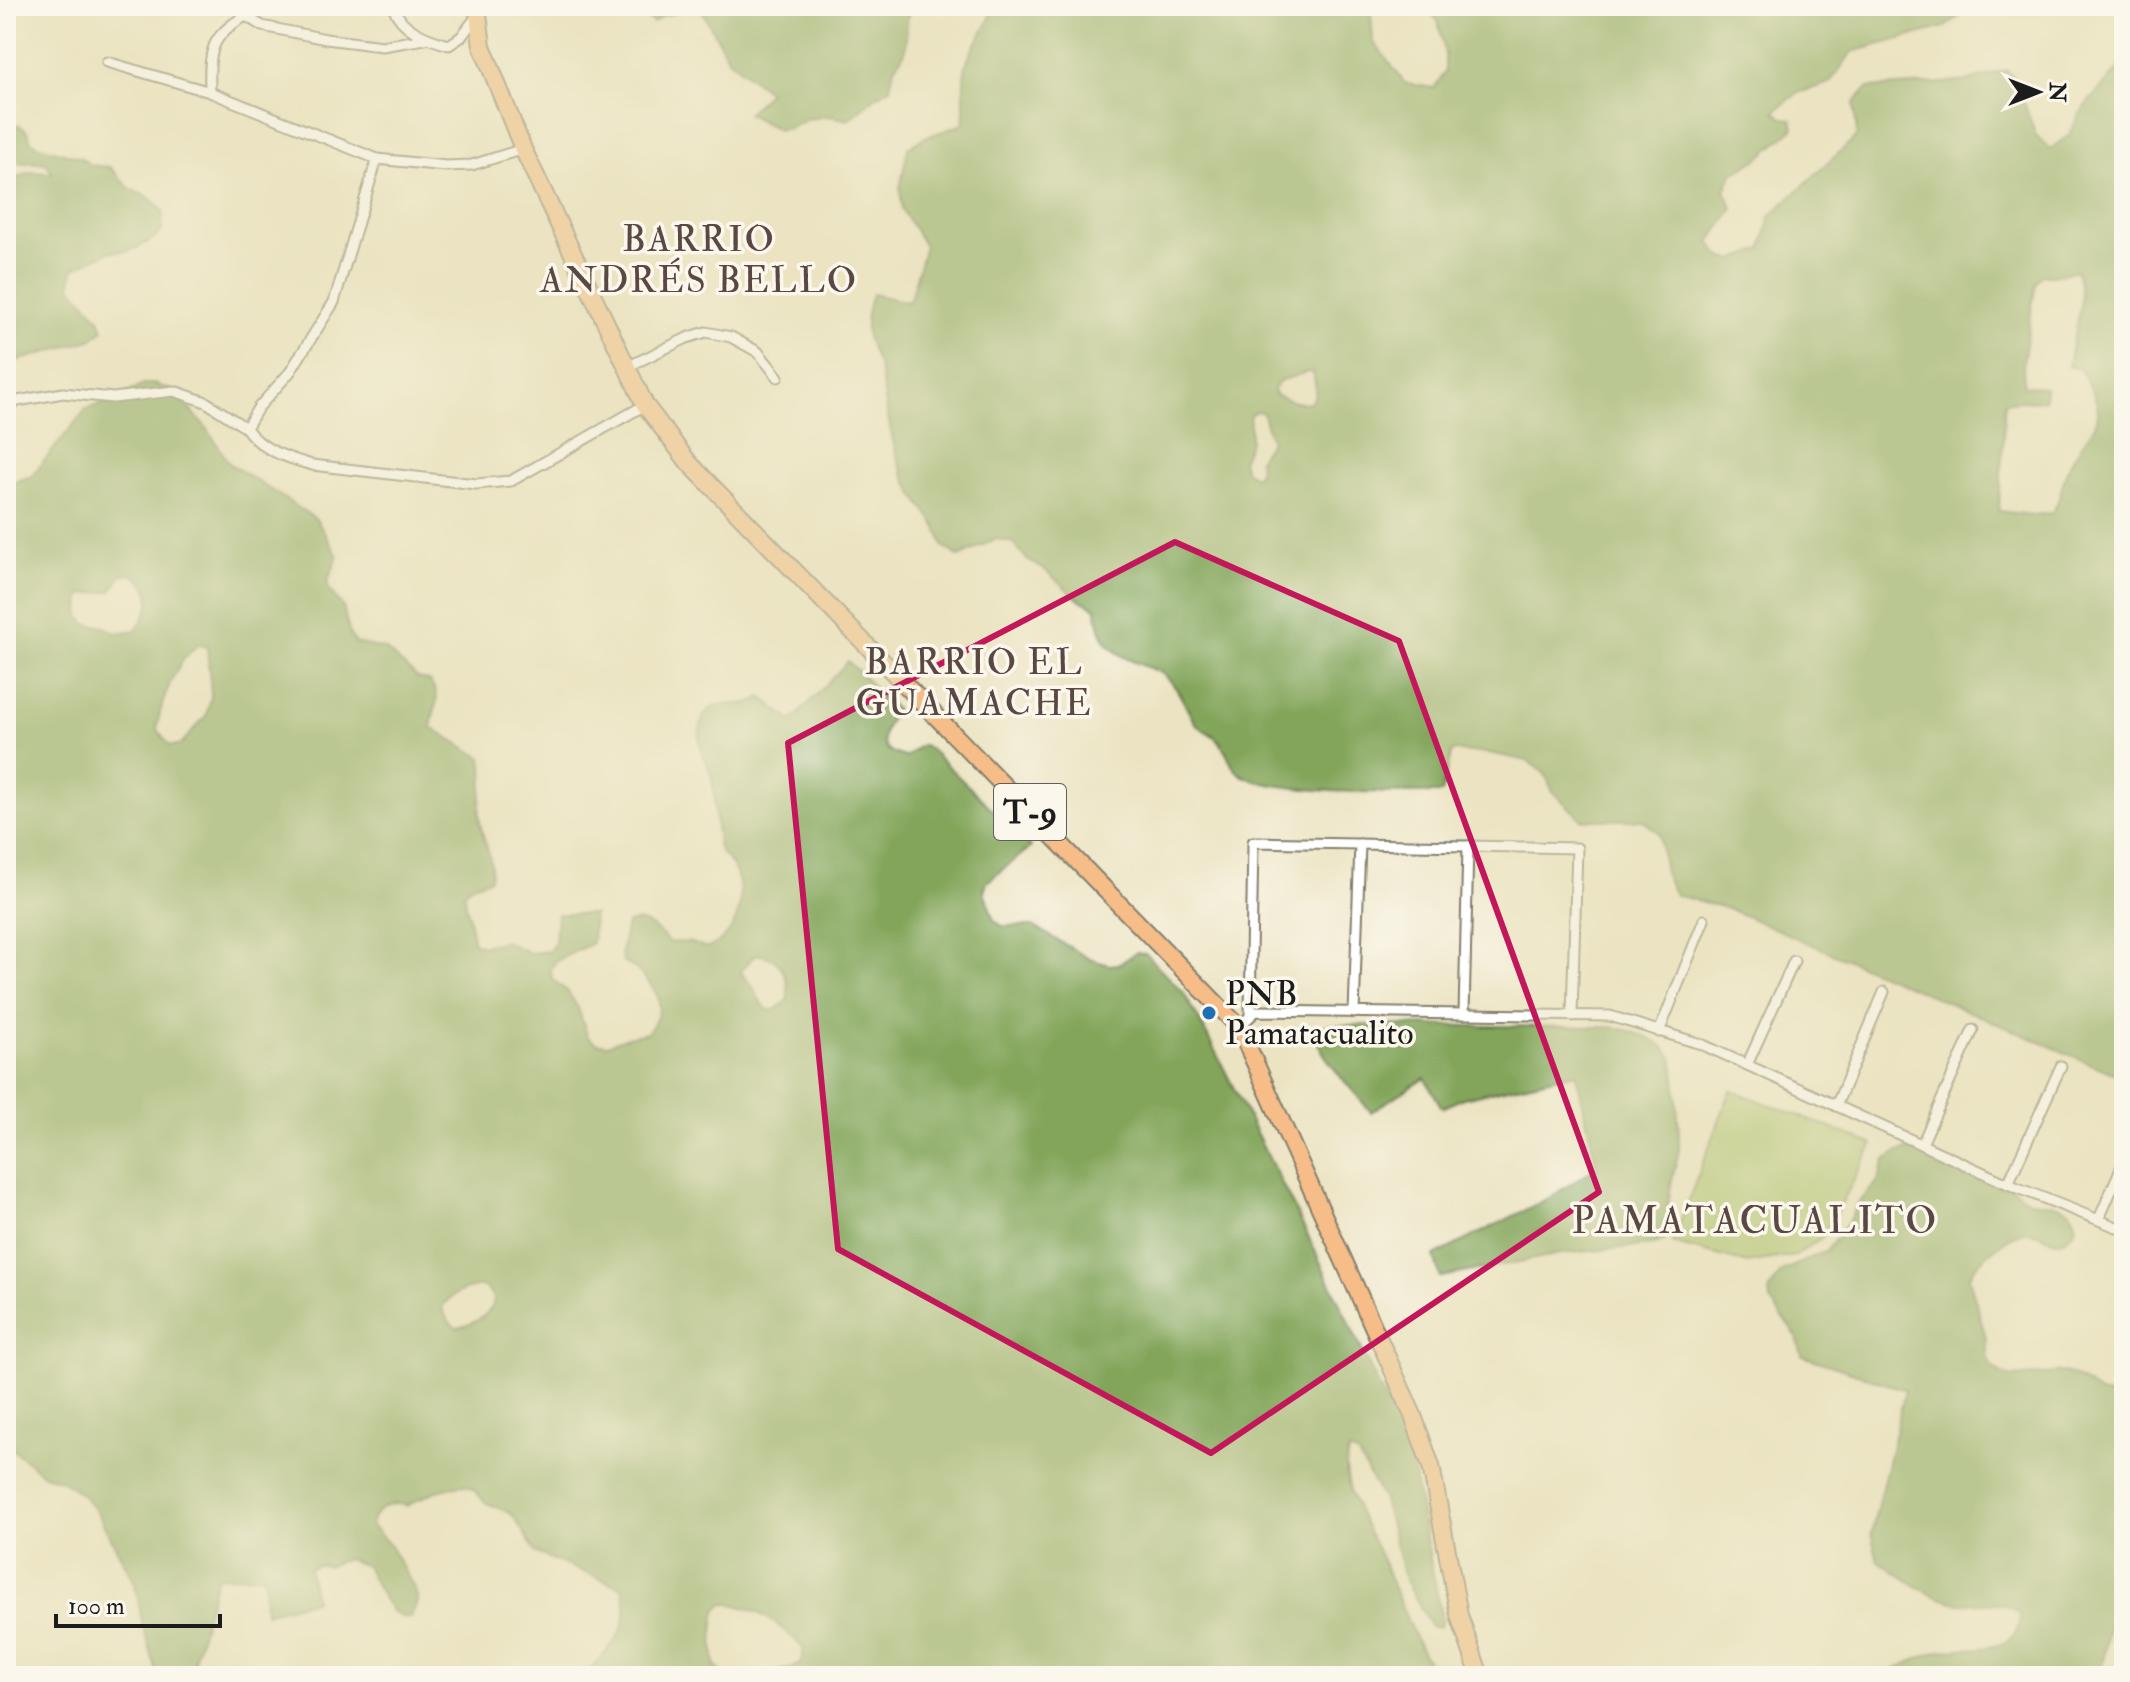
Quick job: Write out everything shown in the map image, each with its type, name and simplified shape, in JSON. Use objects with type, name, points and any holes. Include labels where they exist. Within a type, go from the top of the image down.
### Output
[{"type":"highway","name":"T-9","points":[[478,10],[482,46],[523,149],[645,405],[689,463],[1244,1022],[1412,1413],[1431,1466],[1459,1615],[1480,1676]]},
{"type":"street","points":[[393,6],[408,27],[425,39],[449,45],[461,37],[478,10]]},
{"type":"street","points":[[210,92],[209,60],[215,40],[245,11],[262,26],[326,39],[382,46],[425,39]]},
{"type":"street","points":[[107,62],[210,92],[377,159],[446,166],[472,165],[523,149]]},
{"type":"street","points":[[246,428],[258,408],[290,372],[334,302],[377,159]]},
{"type":"street","points":[[627,367],[706,332],[731,337],[758,352],[778,377]]},
{"type":"street","points":[[6,403],[63,393],[113,398],[174,391],[206,402],[246,428],[255,441],[287,458],[312,465],[476,484],[511,481],[645,405]]},
{"type":"street","points":[[1244,1022],[1253,842],[1577,848],[1572,1016]]},
{"type":"street","points":[[1354,1013],[1360,844]]},
{"type":"street","points":[[1464,1014],[1468,846]]},
{"type":"street","points":[[1659,1032],[1704,920]]},
{"type":"street","points":[[1747,1065],[1794,961]]},
{"type":"street","points":[[1836,1106],[1884,992]]},
{"type":"street","points":[[1244,1022],[1256,1011],[1610,1016],[1701,1044],[2008,1184],[2124,1230]]},
{"type":"street","points":[[1922,1144],[1973,1030]]},
{"type":"street","points":[[2008,1184],[2061,1066]]},
{"type":"street","points":[[2099,1219],[2124,1161]]},
{"type":"highlighted area","points":[[1175,542],[1399,641],[1599,1192],[1211,1453],[838,1249],[788,743]]},
{"type":"green space","points":[[631,6],[912,6],[908,13],[905,52],[894,69],[890,88],[848,120],[829,116],[808,119],[779,130],[747,114],[769,92],[729,60],[700,7],[663,16],[653,23]]},
{"type":"green space","points":[[993,6],[1373,6],[1373,41],[1405,83],[1434,88],[1445,72],[1445,54],[1438,21],[1425,6],[1973,6],[1945,27],[1852,52],[1830,83],[1798,93],[1775,111],[1782,118],[1792,119],[1794,128],[1758,159],[1733,173],[1725,190],[1733,209],[1710,242],[1721,257],[1733,260],[1762,249],[1770,216],[1857,136],[1854,103],[1868,88],[1969,81],[2006,70],[2015,77],[2036,136],[2050,149],[2068,136],[2084,107],[2124,63],[2124,1078],[1729,909],[1675,895],[1665,875],[1659,833],[1642,820],[1582,820],[1553,792],[1545,774],[1528,761],[1488,753],[1452,751],[1442,793],[1302,789],[1251,779],[1234,768],[1218,740],[1196,724],[1169,680],[1159,672],[1114,651],[1100,630],[1096,608],[1078,599],[1045,570],[1027,560],[1014,543],[995,539],[959,557],[943,546],[934,523],[913,493],[900,464],[891,434],[880,372],[867,336],[866,321],[872,294],[909,302],[925,246],[902,210],[900,188],[908,148],[926,137],[963,124],[966,65]],"holes":[[[2076,270],[2080,281],[2080,305],[2068,366],[2080,369],[2091,389],[2097,403],[2096,423],[2075,454],[2052,513],[2034,515],[1999,511],[2005,402],[2045,400],[2045,387],[2024,386],[2023,362],[2036,283],[2042,275],[2059,275]],[[1313,373],[1315,395],[1312,400],[1301,403],[1275,395],[1274,389],[1280,381]],[[1256,411],[1262,412],[1271,441],[1259,458],[1255,477],[1246,471],[1242,461],[1250,442],[1250,415]]]},
{"type":"green space","points":[[19,125],[39,146],[81,158],[90,165],[110,167],[131,190],[149,197],[163,211],[162,231],[137,248],[109,252],[73,269],[71,287],[99,318],[103,330],[91,340],[6,364],[6,306],[13,296],[11,286],[6,282],[6,182],[31,172],[52,173],[46,163],[6,163],[6,130]]},
{"type":"green space","points":[[144,384],[172,390],[207,428],[229,463],[316,519],[338,556],[327,583],[343,607],[350,635],[356,643],[385,649],[418,678],[429,681],[437,699],[431,727],[482,758],[480,822],[491,872],[490,879],[470,886],[464,893],[474,943],[483,946],[504,941],[530,953],[549,951],[555,942],[557,914],[594,914],[592,943],[556,961],[551,969],[552,979],[568,992],[578,1008],[588,1037],[596,1043],[607,1045],[647,1033],[658,1014],[659,1001],[653,988],[637,970],[623,962],[621,952],[627,923],[650,925],[668,942],[688,942],[707,948],[727,934],[738,913],[740,889],[732,865],[718,846],[712,778],[699,742],[705,714],[716,705],[746,703],[761,697],[792,721],[848,661],[896,710],[884,733],[883,739],[889,750],[906,757],[921,745],[930,749],[1031,847],[987,882],[984,891],[994,920],[1002,926],[1033,926],[1090,959],[1109,965],[1119,964],[1136,953],[1146,954],[1183,992],[1307,1234],[1402,1435],[1412,1464],[1442,1620],[1440,1627],[1431,1627],[1404,1577],[1383,1500],[1358,1455],[1349,1451],[1347,1477],[1357,1507],[1411,1628],[1437,1676],[584,1676],[622,1628],[625,1617],[623,1588],[536,1553],[514,1517],[486,1503],[472,1488],[462,1485],[433,1492],[407,1506],[396,1504],[385,1507],[373,1519],[371,1525],[390,1545],[415,1590],[418,1600],[411,1617],[401,1617],[392,1611],[366,1566],[347,1559],[309,1569],[315,1600],[265,1613],[264,1577],[217,1576],[191,1672],[183,1676],[158,1676],[142,1622],[135,1583],[97,1512],[82,1495],[63,1481],[44,1475],[6,1444],[6,484],[32,476],[86,409]],"holes":[[[132,574],[149,594],[148,608],[136,630],[116,633],[106,627],[86,624],[80,616],[81,595],[111,591],[122,575]],[[198,645],[207,647],[211,696],[206,716],[180,745],[170,746],[157,729],[159,718],[170,682]],[[755,955],[772,959],[778,963],[785,977],[787,1001],[774,1010],[768,1010],[741,971]],[[482,1286],[490,1293],[492,1306],[481,1318],[457,1328],[442,1307],[455,1295]],[[724,1603],[736,1605],[758,1613],[777,1625],[804,1649],[800,1664],[782,1670],[744,1675],[723,1672],[715,1664],[714,1623],[717,1610]]]},
{"type":"green space","points":[[1334,1025],[1614,1027],[1654,1040],[1672,1058],[1678,1118],[1679,1149],[1669,1197],[1666,1240],[1651,1245],[1561,1254],[1440,1277],[1434,1256],[1549,1198],[1597,1167],[1576,1073],[1463,1098],[1442,1108],[1425,1078],[1371,1112],[1330,1063],[1317,1041],[1314,1031]]},
{"type":"green space","points":[[1731,1090],[1873,1144],[1824,1236],[1796,1255],[1747,1263],[1672,1243]]},
{"type":"green space","points":[[1902,1150],[1925,1154],[1974,1171],[2012,1188],[2027,1199],[2065,1207],[2075,1219],[2075,1229],[2064,1240],[2053,1240],[2031,1232],[2010,1238],[1985,1257],[1969,1277],[1992,1367],[2013,1377],[2064,1372],[2100,1393],[2124,1398],[2124,1530],[2101,1676],[1878,1676],[1933,1653],[2002,1643],[2012,1638],[2018,1628],[2020,1614],[1995,1603],[1959,1603],[1939,1598],[1878,1561],[1871,1534],[1905,1390],[1802,1356],[1797,1337],[1770,1301],[1769,1291],[1781,1272],[1827,1250],[1856,1206],[1878,1181],[1885,1160]]},
{"type":"place","name":"PNB Pamatacualito","points":[[1209,1013]]},
{"type":"district","name":"BARRIO ANDRÉS BELLO","points":[[699,258]]},
{"type":"district","name":"BARRIO EL GUAMACHE","points":[[974,682]]},
{"type":"district","name":"PAMATACUALITO","points":[[1755,1220]]}]
